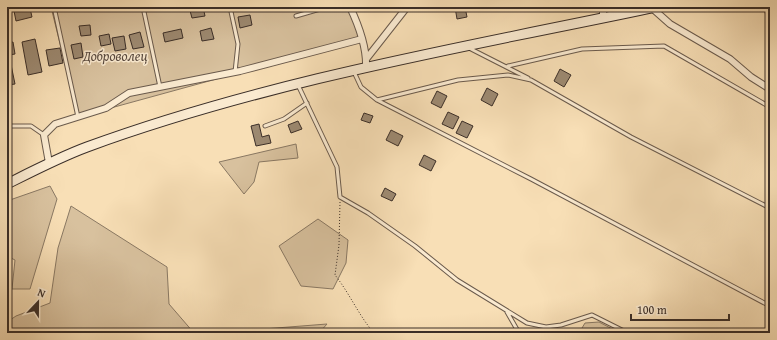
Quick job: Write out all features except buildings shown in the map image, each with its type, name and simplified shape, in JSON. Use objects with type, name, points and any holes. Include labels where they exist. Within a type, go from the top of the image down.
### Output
[{"type":"main road","points":[[7,184],[86,147],[178,116],[366,68],[654,7]]},
{"type":"street","points":[[350,7],[359,26],[367,58],[366,68]]},
{"type":"street","points":[[367,58],[407,7]]},
{"type":"street","points":[[603,18],[604,7]]},
{"type":"street","points":[[654,7],[670,24],[730,59],[751,77],[770,89]]},
{"type":"street","points":[[50,163],[44,135],[55,124],[106,108],[129,93],[234,72],[362,39]]},
{"type":"lane","points":[[54,7],[78,117]]},
{"type":"lane","points":[[143,7],[160,87]]},
{"type":"lane","points":[[230,7],[238,44],[234,72]]},
{"type":"lane","points":[[296,16],[327,7]]},
{"type":"lane","points":[[766,7],[770,26]]},
{"type":"lane","points":[[508,66],[582,49],[664,46],[770,107]]},
{"type":"lane","points":[[467,47],[508,66],[631,137],[770,208]]},
{"type":"lane","points":[[354,71],[361,87],[377,100],[538,183],[770,306]]},
{"type":"lane","points":[[377,100],[458,80],[508,75],[531,80]]},
{"type":"lane","points":[[298,85],[337,166],[340,197],[368,213],[415,246],[457,280],[526,323],[546,327],[561,325],[592,315],[628,333]]},
{"type":"lane","points":[[265,126],[284,119],[307,103]]},
{"type":"lane","points":[[7,126],[31,126],[44,135]]},
{"type":"lane","points":[[506,311],[519,333]]},
{"type":"path","points":[[340,197],[339,245],[335,275],[346,289],[363,321],[374,333]]},
{"type":"green space","name":"Доброволец","points":[[51,7],[350,7],[362,39],[78,117]]},
{"type":"green space","points":[[296,144],[298,158],[259,162],[254,182],[244,194],[219,162]]},
{"type":"green space","points":[[50,186],[57,199],[30,289],[12,289],[15,260],[7,256],[7,201]]},
{"type":"green space","points":[[71,206],[167,267],[169,304],[194,333],[7,333],[7,322],[16,316],[50,303],[58,248]]},
{"type":"green space","points":[[318,219],[348,240],[346,263],[333,289],[301,286],[279,246]]},
{"type":"green space","points":[[599,322],[620,333],[579,333],[585,323]]},
{"type":"green space","points":[[327,324],[319,333],[213,333]]}]
